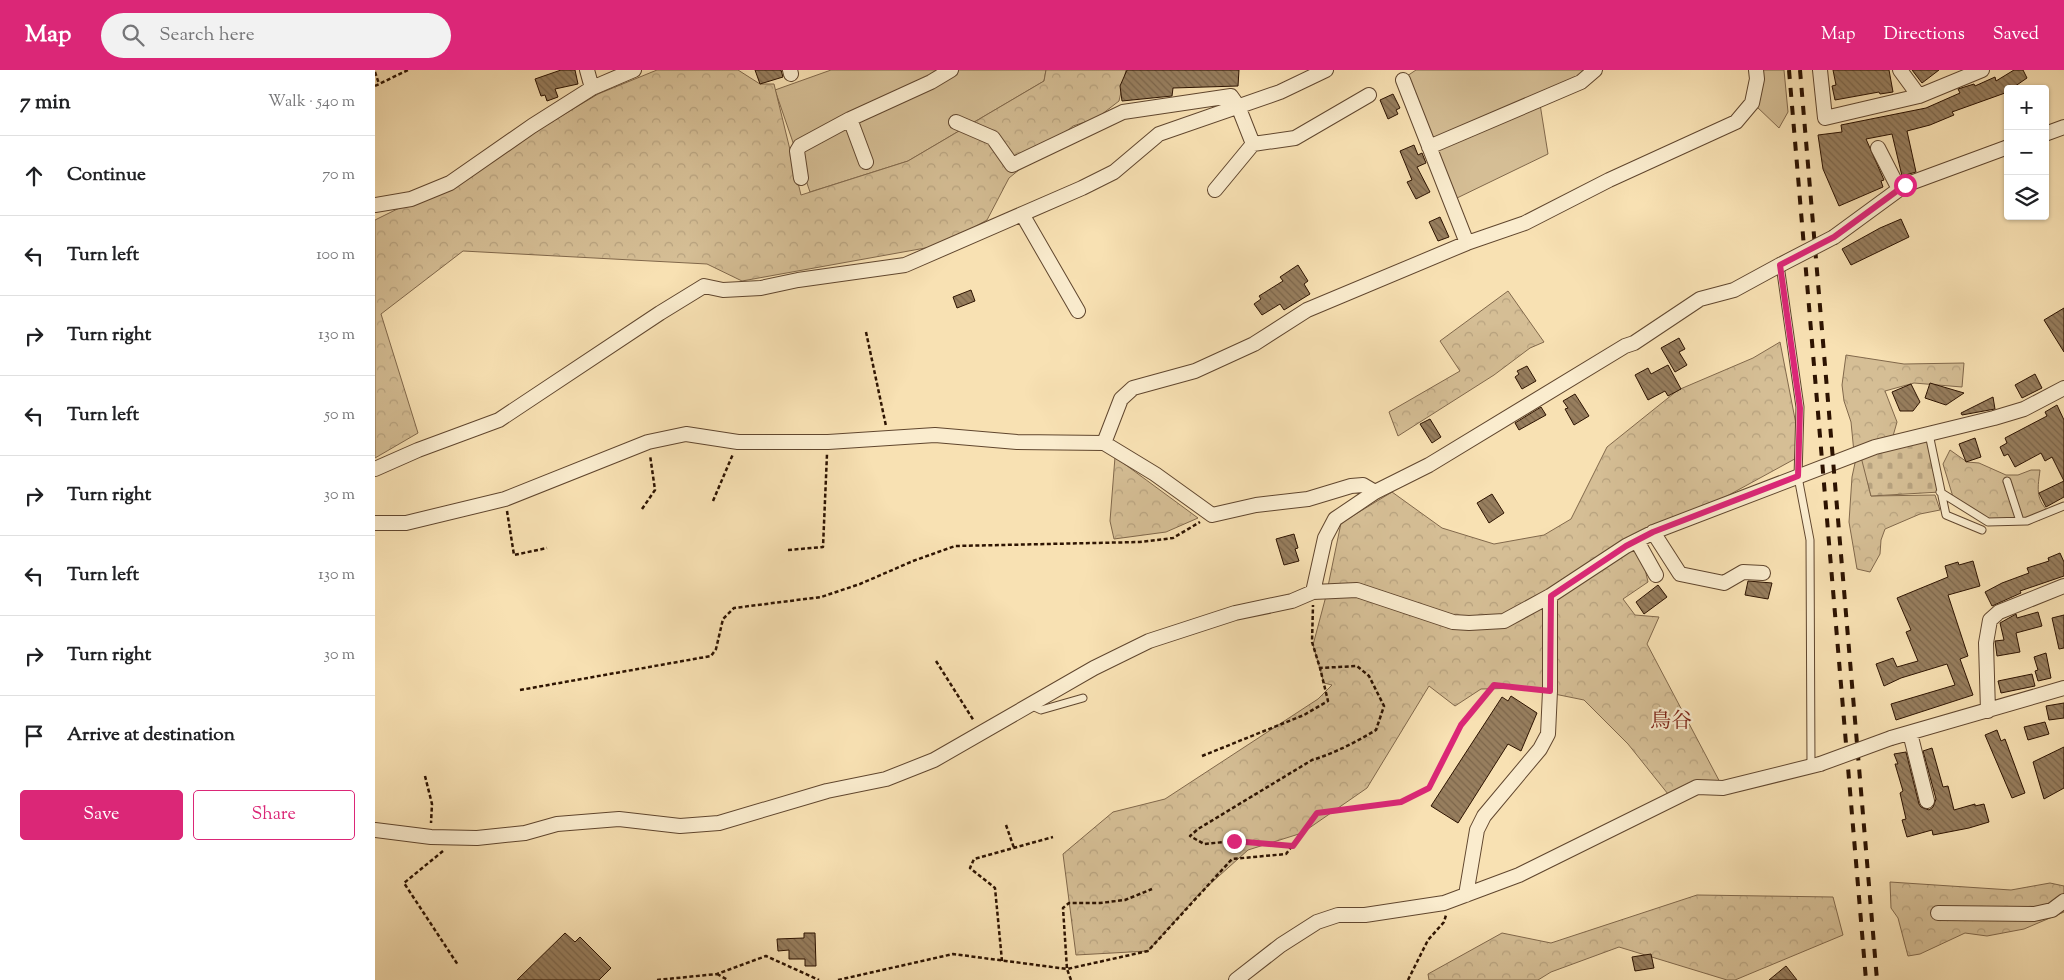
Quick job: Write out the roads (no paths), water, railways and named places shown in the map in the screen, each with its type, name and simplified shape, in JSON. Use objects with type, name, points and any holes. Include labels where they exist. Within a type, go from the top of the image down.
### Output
[{"type":"street","points":[[587,70],[592,88]]},
{"type":"street","points":[[375,205],[411,199],[450,183],[532,126],[592,88],[634,70]]},
{"type":"street","points":[[801,178],[797,151],[800,146],[849,119],[931,82],[951,70]]},
{"type":"street","points":[[375,469],[418,450],[499,420],[703,286],[723,290],[761,288],[797,280],[905,266],[1114,172],[1159,134],[1280,92],[1326,70]]},
{"type":"street","points":[[1429,146],[1581,82],[1595,70]]},
{"type":"street","points":[[1104,443],[1121,399],[1133,388],[1195,371],[1254,344],[1307,310],[1467,243],[1525,223],[1609,180],[1736,122],[1752,103],[1757,79],[1756,70]]},
{"type":"street","points":[[1820,70],[1825,118],[1919,96],[1982,70]]},
{"type":"street","points":[[1900,70],[1919,96]]},
{"type":"street","points":[[1403,80],[1467,243]]},
{"type":"street","points":[[1215,190],[1253,144],[1295,138],[1369,95]]},
{"type":"street","points":[[956,122],[993,138],[1012,165],[1123,112],[1231,96],[1238,106],[1253,144]]},
{"type":"street","points":[[849,119],[866,162]]},
{"type":"street","points":[[2049,133],[2064,127]]},
{"type":"street","points":[[1878,148],[1899,189]]},
{"type":"street","points":[[1313,592],[1325,538],[1335,519],[1375,492],[1429,464],[1625,346],[1634,343],[1700,299],[1734,290],[1834,237],[1905,185],[2004,148]]},
{"type":"street","points":[[1023,214],[1079,311]]},
{"type":"street","points":[[375,830],[431,837],[477,838],[525,833],[557,824],[619,819],[680,826],[719,822],[827,791],[886,779],[934,760],[1093,668],[1149,641],[1235,613],[1292,601],[1313,592],[1357,590],[1453,622],[1504,621],[1551,596],[1653,532],[1875,448],[2024,408],[2064,388]]},
{"type":"street","points":[[375,523],[406,523],[505,499],[648,442],[686,434],[738,442],[828,442],[935,435],[1017,442],[1104,443],[1155,474],[1212,515],[1256,505],[1309,499],[1351,486],[1363,485],[1375,492]]},
{"type":"street","points":[[1653,532],[1680,574],[1725,583],[1743,572],[1763,573]]},
{"type":"street","points":[[1637,541],[1656,575]]},
{"type":"street","points":[[1987,712],[1986,643],[1990,620],[1999,612],[2064,586]]},
{"type":"street","points":[[1466,895],[1477,830],[1484,816],[1539,749],[1548,734],[1551,596]]},
{"type":"street","points":[[1236,980],[1281,944],[1317,922],[1338,915],[1365,915],[1449,902],[1519,875],[1697,787],[1723,788],[1815,765],[1891,738],[1987,712],[2064,688]]},
{"type":"street","points":[[1909,733],[1927,801]]},
{"type":"street","points":[[1938,913],[2034,914],[2052,910],[2064,901]]},
{"type":"lane","points":[[1780,265],[1800,408],[1798,476],[1810,540],[1815,765]]},
{"type":"lane","points":[[1929,434],[1946,515],[1982,530]]},
{"type":"lane","points":[[2007,480],[2020,521]]},
{"type":"lane","points":[[1940,492],[1989,522],[2027,521],[2064,506]]},
{"type":"lane","points":[[1030,705],[1041,710],[1083,698]]},
{"type":"railway","points":[[1789,70],[1866,980]]},
{"type":"railway","points":[[1800,70],[1877,980]]},
{"type":"district","name":"鳥谷","points":[[1671,720]]}]
